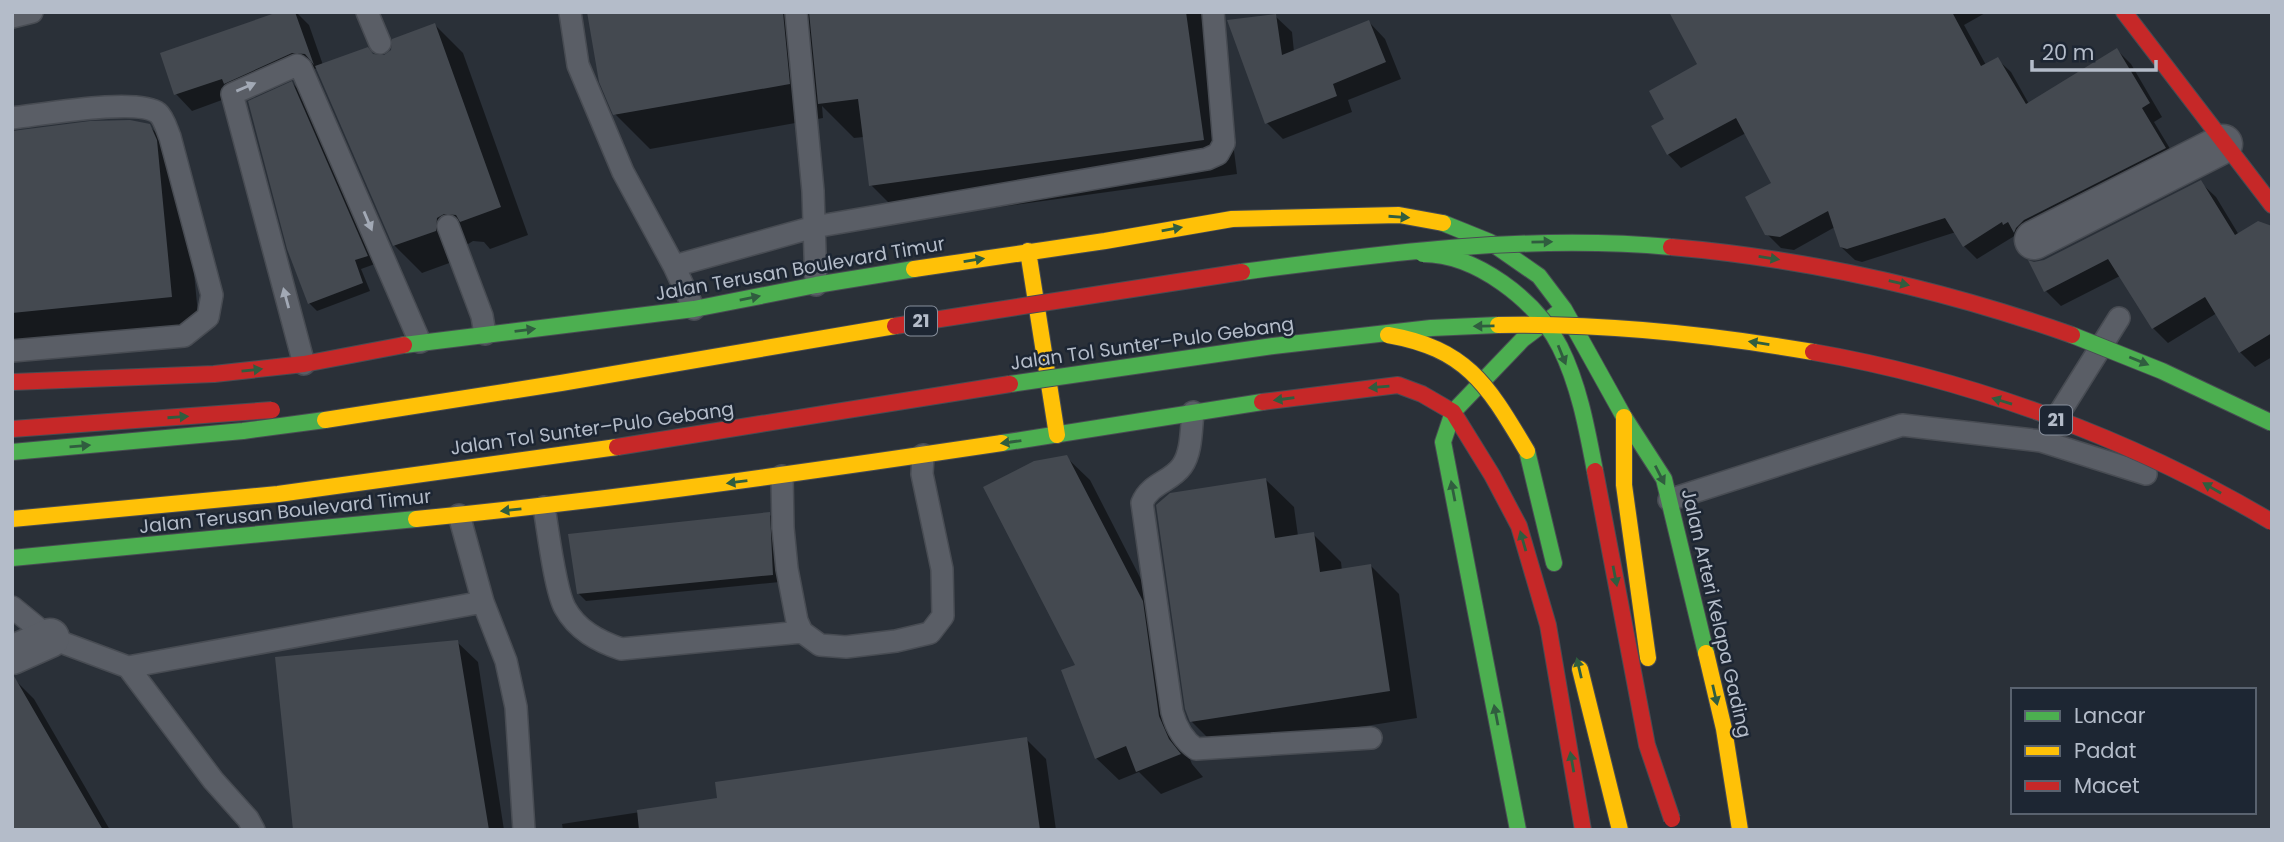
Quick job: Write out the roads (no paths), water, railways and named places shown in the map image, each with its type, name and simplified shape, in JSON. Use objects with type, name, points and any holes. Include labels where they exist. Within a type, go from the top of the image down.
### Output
[{"type":"main road","points":[[2124,12],[2272,205]]},
{"type":"main road","name":"Jalan Terusan Boulevard Timur","points":[[12,383],[214,374],[304,364],[420,342],[694,309],[816,285],[1233,219],[1399,215],[1441,222],[1490,242],[1539,276],[1564,309]]},
{"type":"main road","name":"21","points":[[12,452],[247,430],[535,388],[873,329],[1253,271],[1431,248],[1571,241],[1656,245],[1747,254],[1833,268],[1925,288],[2080,338],[2147,364],[2272,423]]},
{"type":"main road","points":[[1028,251],[1057,435]]},
{"type":"main road","points":[[12,429],[363,404],[1187,275],[1303,260],[1405,253],[1438,254],[1463,261],[1510,288],[1546,325],[1560,347],[1584,412],[1647,746],[1672,819],[1680,830]]},
{"type":"main road","points":[[1518,830],[1443,442],[1453,412],[1523,339],[1564,309]]},
{"type":"main road","name":"Jalan Arteri Kelapa Gading","points":[[1564,309],[1624,417],[1664,479],[1724,729],[1740,830]]},
{"type":"main road","name":"Jalan Tol Sunter–Pulo Gebang","points":[[12,517],[277,494],[550,458],[1233,349],[1460,326],[1556,325],[1735,339],[1827,354],[1923,377],[2013,404],[2106,438],[2196,478],[2272,522]]},
{"type":"main road","points":[[12,517],[386,475],[1321,334],[1362,332],[1429,342],[1454,357],[1492,394],[1527,451],[1559,583]]},
{"type":"main road","name":"Jalan Terusan Boulevard Timur","points":[[12,558],[544,506],[782,476],[1351,390],[1398,386],[1422,394],[1453,412]]},
{"type":"main road","points":[[1453,412],[1492,475],[1519,526],[1548,625],[1583,830]]},
{"type":"main road","name":"Jalan Arteri Kelapa Gading","points":[[1624,417],[1624,485],[1650,670]]},
{"type":"main road","points":[[1575,649],[1620,830]]},
{"type":"main road","points":[[1665,747],[1680,830]]},
{"type":"street","points":[[2034,240],[2223,144]]},
{"type":"street","points":[[12,655],[50,638]]},
{"type":"lane","points":[[12,17],[33,12]]},
{"type":"lane","points":[[367,12],[380,43]]},
{"type":"lane","points":[[570,12],[578,65],[622,172],[674,266],[694,309]]},
{"type":"lane","points":[[796,12],[813,191],[816,285]]},
{"type":"lane","points":[[674,266],[814,227],[1207,159],[1218,154],[1224,144],[1213,12]]},
{"type":"lane","points":[[304,364],[232,94],[297,65],[301,68],[420,342]]},
{"type":"lane","points":[[12,118],[121,106],[148,108],[160,115],[170,137],[212,295],[208,317],[184,336],[12,351]]},
{"type":"lane","points":[[448,226],[482,316],[485,334]]},
{"type":"lane","points":[[2041,441],[2119,318]]},
{"type":"lane","points":[[1193,412],[1184,464],[1176,473],[1146,494],[1142,503],[1176,726],[1196,749],[1371,738]]},
{"type":"lane","points":[[1670,500],[1902,425],[2041,441],[2146,474]]},
{"type":"lane","points":[[782,476],[787,569],[796,621],[802,632],[820,645],[846,647],[896,641],[930,633],[943,616],[942,569],[922,474],[923,455]]},
{"type":"lane","points":[[544,506],[564,607],[590,636],[604,643],[621,649],[802,632]]},
{"type":"lane","points":[[459,515],[483,602],[506,661],[516,707],[524,830]]},
{"type":"lane","points":[[12,607],[50,638],[128,667],[483,602]]},
{"type":"lane","points":[[128,667],[254,830]]}]
